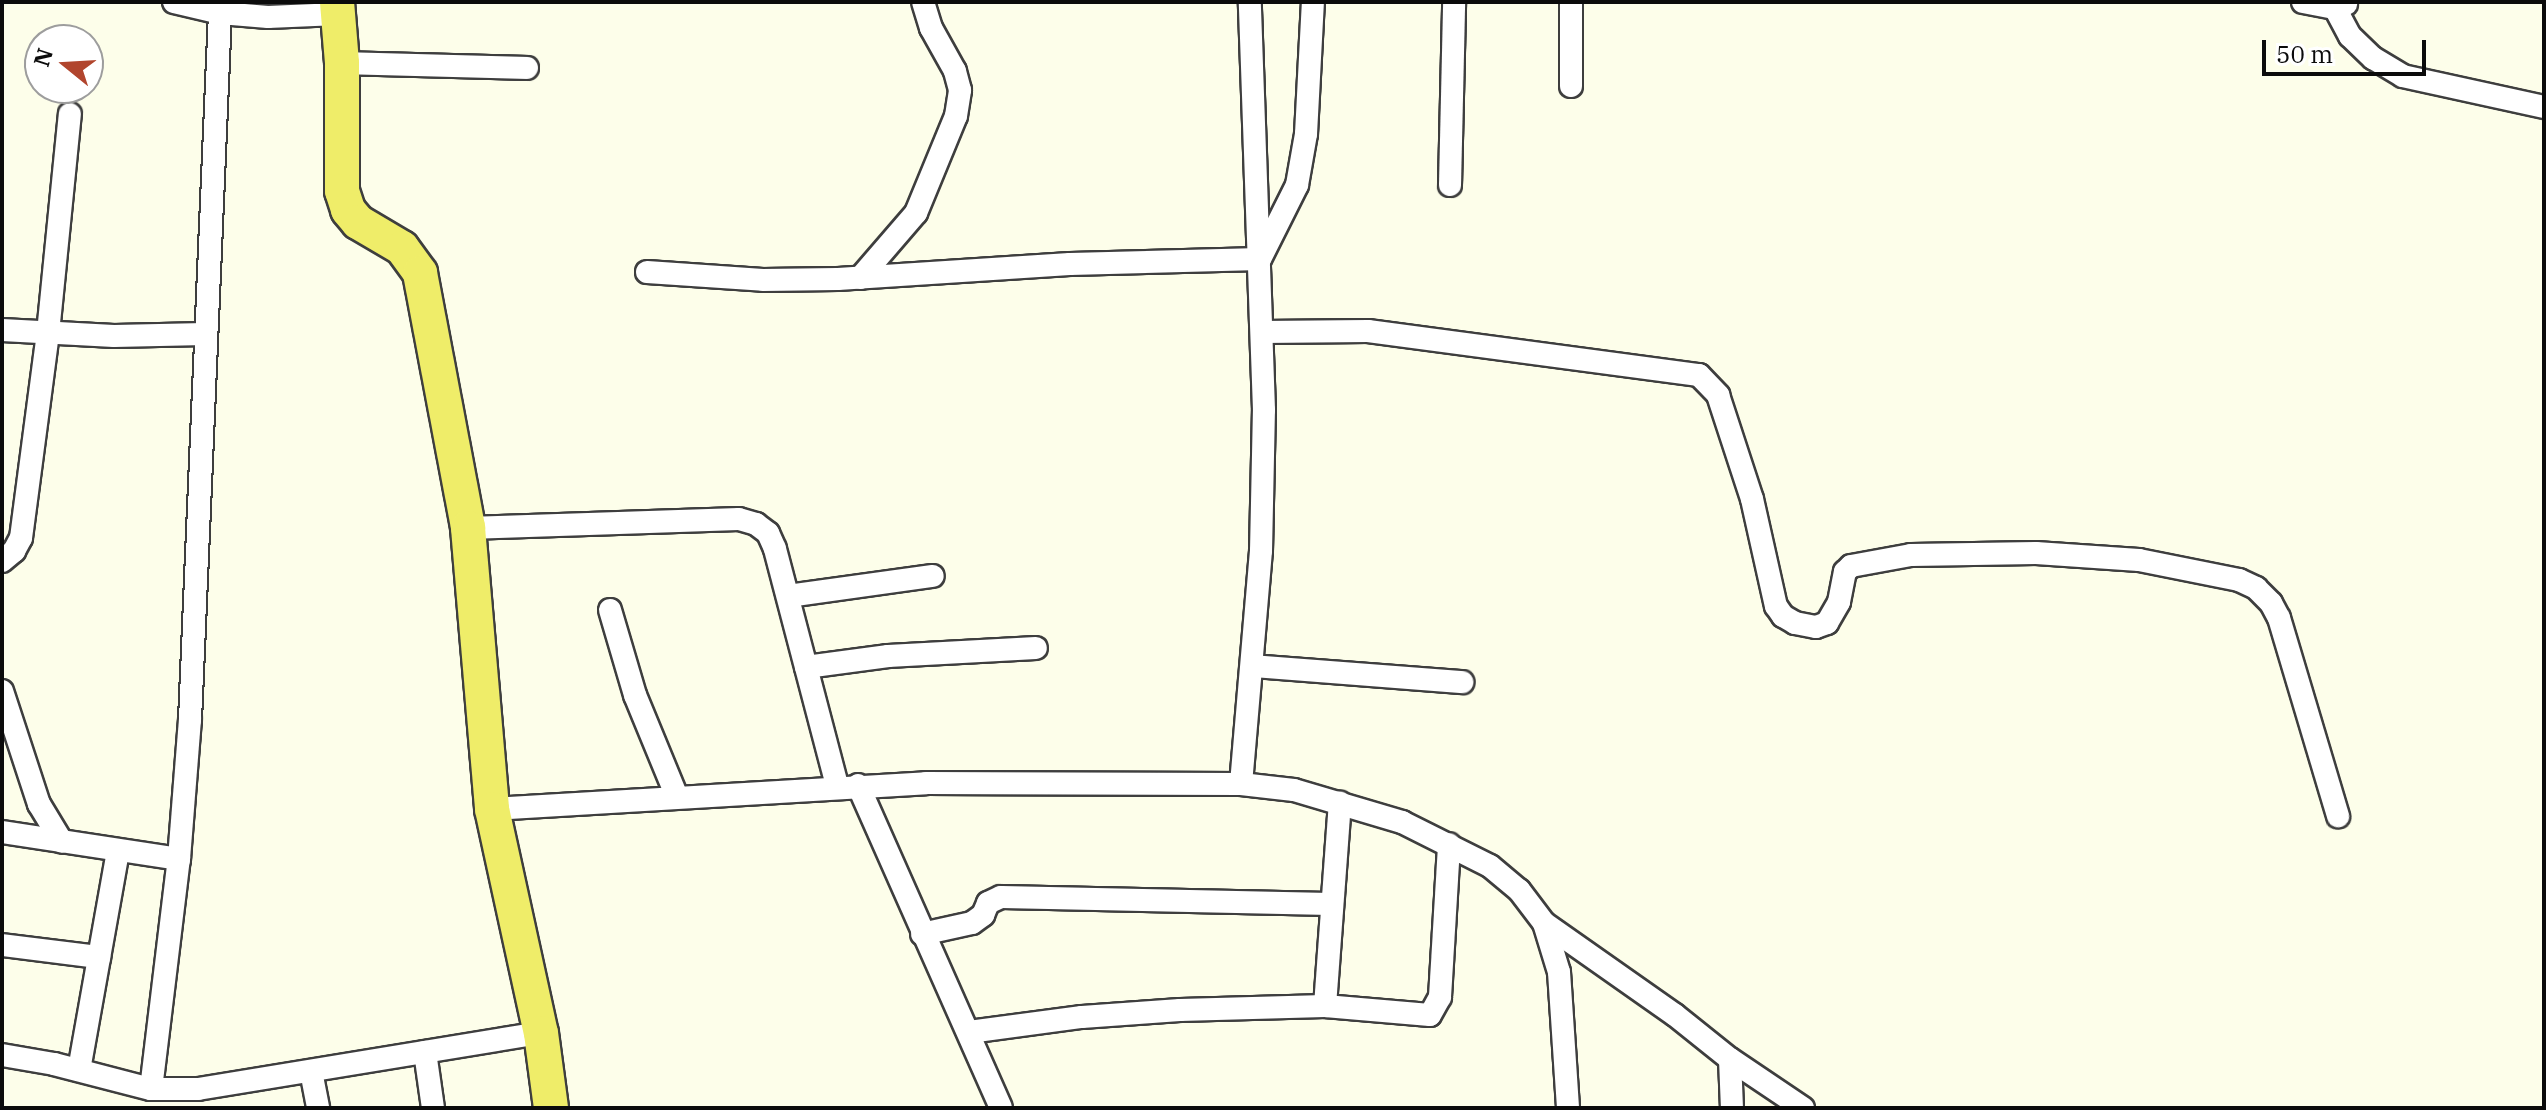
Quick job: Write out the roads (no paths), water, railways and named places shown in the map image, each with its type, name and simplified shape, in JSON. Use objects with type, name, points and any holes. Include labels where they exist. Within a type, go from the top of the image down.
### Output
[{"type":"main road","points":[[338,8],[342,63],[342,191],[348,210],[358,222],[402,248],[420,273],[468,528],[492,809],[541,1033],[551,1108]]},
{"type":"street","points":[[174,2],[220,13],[268,17],[338,8]]},
{"type":"street","points":[[860,278],[900,236],[916,213],[956,116],[960,90],[955,71],[931,28],[923,2]]},
{"type":"street","points":[[1241,784],[1261,551],[1262,332],[1250,2]]},
{"type":"street","points":[[1260,259],[1297,185],[1306,134],[1313,2]]},
{"type":"street","points":[[1450,185],[1454,2]]},
{"type":"street","points":[[1571,2],[1571,86]]},
{"type":"street","points":[[2303,2],[2341,4],[2350,36],[2373,58],[2403,76],[2452,90],[2544,107]]},
{"type":"street","points":[[151,1089],[179,859],[191,704],[220,13]]},
{"type":"street","points":[[342,63],[527,68]]},
{"type":"street","points":[[2,561],[14,551],[21,538],[48,333],[70,114]]},
{"type":"street","points":[[647,272],[763,280],[860,278],[1070,264],[1260,259]]},
{"type":"street","points":[[2,330],[205,334]]},
{"type":"street","points":[[1262,332],[1368,331],[1699,375],[1712,384],[1723,410],[1752,499],[1776,606],[1783,616],[1795,623],[1816,627],[1827,623],[1839,602],[1845,572],[1851,566],[1911,555],[2036,553],[2139,560],[2239,580],[2256,588],[2271,603],[2279,618],[2338,816]]},
{"type":"street","points":[[468,528],[739,519],[756,524],[768,533],[806,667],[848,786],[969,1032],[1001,1108]]},
{"type":"street","points":[[788,596],[933,576]]},
{"type":"street","points":[[610,610],[635,695],[677,797]]},
{"type":"street","points":[[806,667],[888,656],[1036,648]]},
{"type":"street","points":[[1252,666],[1462,682]]},
{"type":"street","points":[[2,691],[39,804],[62,842]]},
{"type":"street","points":[[492,809],[848,786],[1031,782],[1241,784],[1294,790],[1402,822],[1490,866],[1509,882],[1544,923],[1675,1015],[1730,1059],[1803,1108]]},
{"type":"street","points":[[1325,1006],[1340,803]]},
{"type":"street","points":[[2,832],[179,859]]},
{"type":"street","points":[[969,1032],[1124,1014],[1325,1006],[1420,1017],[1430,1015],[1440,997],[1449,844]]},
{"type":"street","points":[[79,1070],[118,850]]},
{"type":"street","points":[[922,934],[972,923],[983,915],[988,903],[1001,897],[1331,904]]},
{"type":"street","points":[[1544,923],[1559,972],[1568,1108]]},
{"type":"street","points":[[2,945],[99,957]]},
{"type":"street","points":[[2,1055],[200,1098],[311,1071],[541,1033]]},
{"type":"street","points":[[425,1052],[433,1108]]},
{"type":"street","points":[[1730,1059],[1732,1108]]},
{"type":"street","points":[[311,1071],[318,1108]]}]
